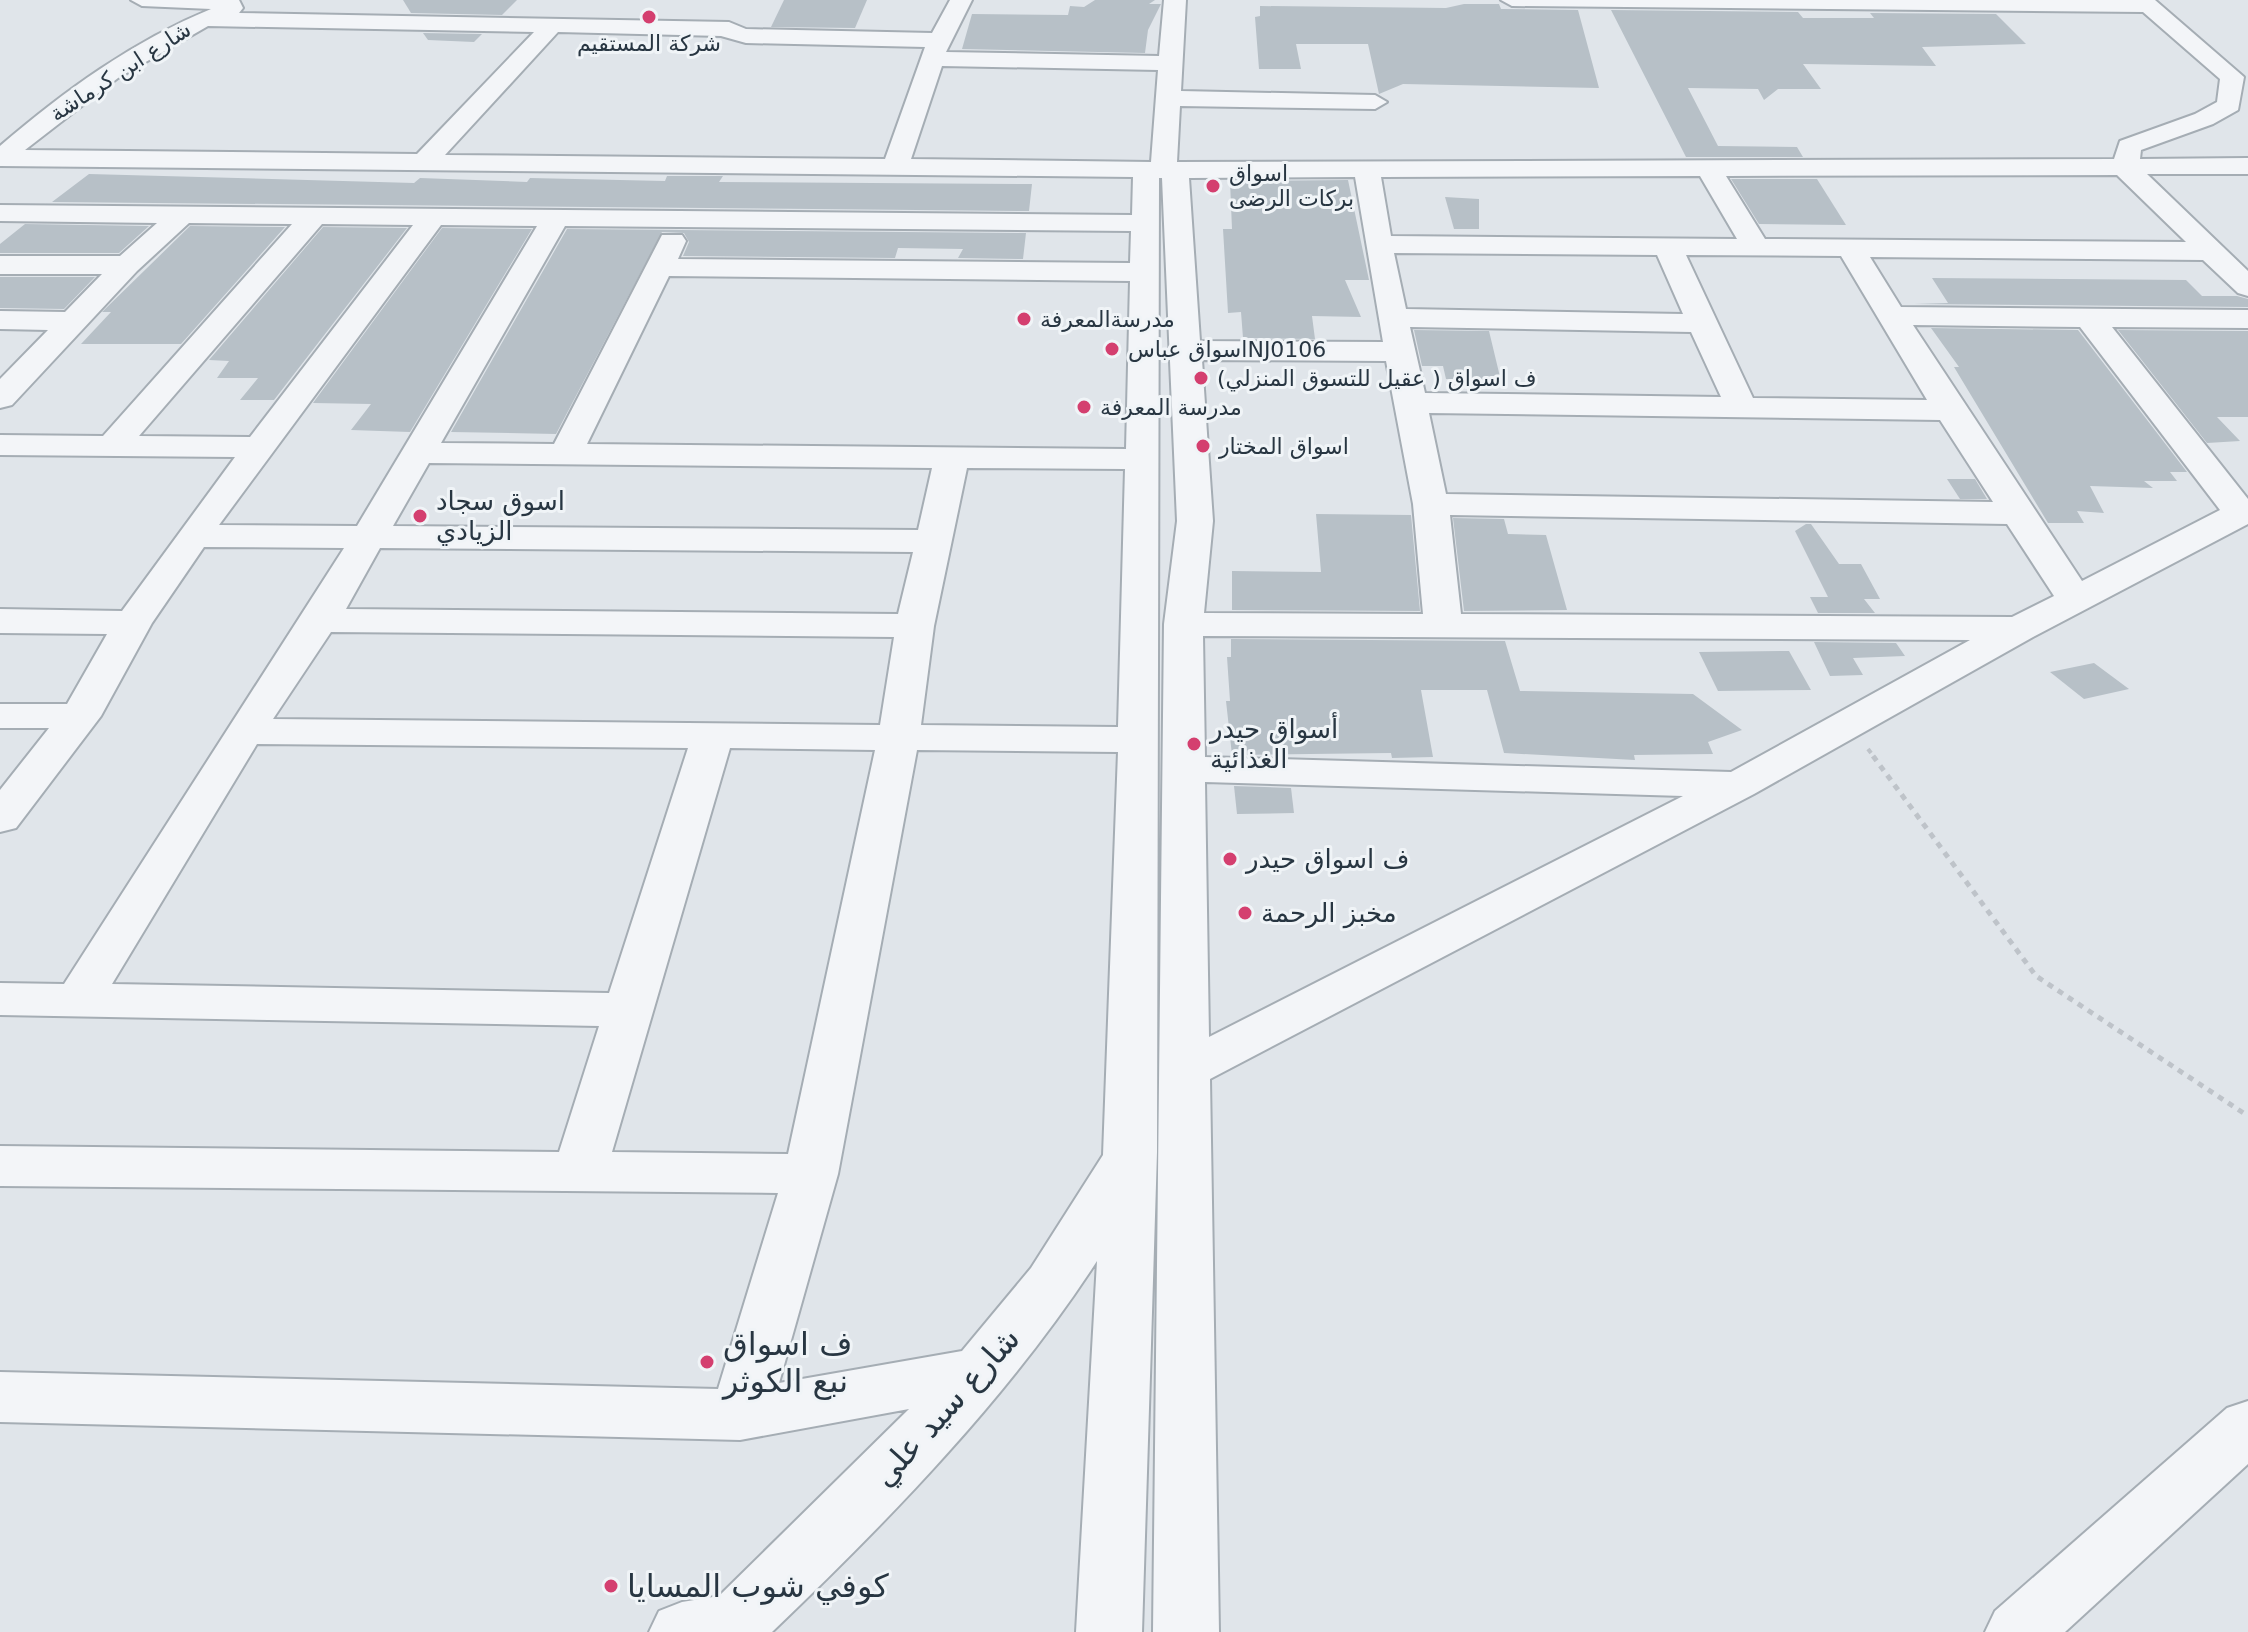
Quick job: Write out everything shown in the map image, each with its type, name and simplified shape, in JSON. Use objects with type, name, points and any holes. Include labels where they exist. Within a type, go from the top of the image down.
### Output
[{"type":"street","points":[[142,0],[246,2]]},
{"type":"street","points":[[895,167],[935,50],[961,0]]},
{"type":"street","points":[[1109,1632],[1130,1152],[1145,223],[1161,170],[1175,0]]},
{"type":"street","points":[[1512,0],[2146,3],[2232,77],[2238,104],[2129,146],[2126,169]]},
{"type":"street","name":"شارع ابن كرماشة","points":[[0,158],[80,92],[204,19],[246,2]]},
{"type":"street","points":[[204,19],[551,27],[734,19],[730,33],[746,36],[1171,63]]},
{"type":"street","points":[[424,162],[551,27]]},
{"type":"street","points":[[1168,98],[1375,102]]},
{"type":"street","points":[[0,158],[1161,170],[2126,169],[2248,166]]},
{"type":"street","points":[[0,184],[34,158]]},
{"type":"street","points":[[261,215],[319,161]]},
{"type":"street","points":[[566,453],[711,165]]},
{"type":"street","points":[[1709,169],[1756,247]]},
{"type":"street","points":[[2126,169],[2248,287]]},
{"type":"street","points":[[1161,170],[1185,350],[1195,521],[1183,624],[1186,1632]]},
{"type":"street","points":[[1367,170],[1378,244],[1413,403],[1431,504],[1443,624]]},
{"type":"street","points":[[0,213],[1145,223]]},
{"type":"street","points":[[5,388],[181,215]]},
{"type":"street","points":[[112,446],[314,216]]},
{"type":"street","points":[[0,819],[80,716],[133,623],[193,536],[433,217]]},
{"type":"street","points":[[78,1001],[244,731],[320,620],[555,219]]},
{"type":"street","points":[[1378,244],[2209,251]]},
{"type":"street","points":[[1667,246],[1742,408]]},
{"type":"street","points":[[1850,248],[1895,316],[1950,410],[2076,601]]},
{"type":"street","points":[[0,265],[127,265]]},
{"type":"street","points":[[659,267],[1144,272]]},
{"type":"street","points":[[1895,316],[2248,319]]},
{"type":"street","points":[[1394,318],[1703,323]]},
{"type":"street","points":[[1186,1070],[1739,785],[2019,629],[2244,512],[2089,318]]},
{"type":"street","points":[[0,320],[73,321]]},
{"type":"street","points":[[1185,350],[1402,352]]},
{"type":"street","points":[[1413,403],[1950,410]]},
{"type":"street","points":[[0,445],[262,447]]},
{"type":"street","points":[[418,453],[1142,459]]},
{"type":"street","points":[[740,1415],[811,1174],[899,736],[915,626],[952,457]]},
{"type":"street","points":[[1431,504],[2016,513]]},
{"type":"street","points":[[1141,522],[1195,521]]},
{"type":"street","points":[[193,536],[933,541]]},
{"type":"street","points":[[320,620],[915,626]]},
{"type":"street","points":[[0,621],[133,623]]},
{"type":"street","points":[[1183,624],[2019,629]]},
{"type":"street","points":[[0,716],[80,716]]},
{"type":"street","points":[[244,731],[1139,740]]},
{"type":"street","points":[[579,1172],[713,734]]},
{"type":"street","points":[[1184,769],[1739,785]]},
{"type":"street","points":[[0,999],[631,1010]]},
{"type":"street","name":"شارع سيد علي","points":[[714,1629],[841,1521],[982,1372],[1046,1294],[1095,1223],[1130,1152]]},
{"type":"street","points":[[0,1166],[811,1174]]},
{"type":"street","points":[[0,1397],[740,1415],[982,1372]]},
{"type":"street","points":[[2018,1632],[2248,1426]]},
{"type":"path","points":[[1848,723],[2036,976],[2248,1116]]},
{"type":"building","points":[[403,0],[517,0],[502,15],[411,13]]},
{"type":"building","points":[[784,0],[867,0],[855,28],[771,27]]},
{"type":"building","points":[[1095,0],[1155,0],[1149,4],[1161,4],[1148,30],[1145,53],[962,49],[972,14],[1068,15],[1070,6],[1084,7]]},
{"type":"building","points":[[1464,4],[1499,4],[1501,9],[1578,10],[1599,88],[1403,84],[1379,94],[1368,44],[1296,44],[1301,69],[1259,69],[1255,17],[1260,16],[1260,6],[1446,8]]},
{"type":"building","points":[[1611,10],[1798,12],[1803,18],[1874,18],[1870,13],[1996,14],[2026,44],[1922,47],[1936,66],[1803,64],[1821,89],[1778,89],[1764,100],[1758,89],[1688,88],[1718,146],[1797,147],[1803,157],[1686,157]]},
{"type":"building","points":[[423,33],[482,34],[474,42],[428,40]]},
{"type":"building","points":[[89,174],[414,183],[420,178],[527,182],[530,178],[665,181],[667,176],[723,176],[719,182],[1032,184],[1029,211],[52,202]]},
{"type":"building","points":[[1731,179],[1817,179],[1846,225],[1759,224]]},
{"type":"building","points":[[1348,180],[1369,280],[1345,280],[1361,317],[1312,316],[1315,339],[1243,338],[1241,312],[1228,313],[1223,229],[1232,229],[1230,181]]},
{"type":"building","points":[[1445,197],[1479,199],[1479,229],[1454,229]]},
{"type":"building","points":[[25,224],[149,226],[119,253],[0,253],[0,244]]},
{"type":"building","points":[[190,226],[285,227],[181,344],[81,344],[111,312],[102,312]]},
{"type":"building","points":[[323,227],[407,228],[274,400],[240,400],[258,378],[217,378],[229,361],[209,360]]},
{"type":"building","points":[[442,228],[532,229],[410,432],[351,430],[371,404],[313,403]]},
{"type":"building","points":[[567,229],[1026,233],[1023,259],[958,258],[963,249],[898,248],[895,258],[683,256],[689,242],[684,233],[662,232],[556,434],[451,432]]},
{"type":"building","points":[[0,277],[95,277],[64,309],[0,308]]},
{"type":"building","points":[[1932,278],[2186,280],[2202,296],[2237,296],[2248,299],[2248,307],[1914,304],[1948,303]]},
{"type":"building","points":[[1931,328],[2078,330],[2187,472],[2170,472],[2177,481],[2144,481],[2153,488],[2090,486],[2104,513],[2077,511],[2084,523],[2048,523],[1954,367],[1959,367]]},
{"type":"building","points":[[1414,330],[1489,331],[1501,381],[1446,379],[1443,366],[1422,366]]},
{"type":"building","points":[[2118,330],[2248,331],[2248,417],[2217,417],[2240,441],[2207,443]]},
{"type":"building","points":[[1947,479],[1975,479],[1987,499],[1960,499]]},
{"type":"building","points":[[1316,514],[1411,515],[1420,611],[1232,610],[1232,571],[1321,572]]},
{"type":"building","points":[[1453,518],[1504,519],[1508,534],[1546,535],[1567,610],[1464,611]]},
{"type":"building","points":[[1811,524],[1839,564],[1861,564],[1880,599],[1864,599],[1875,613],[1818,613],[1810,597],[1828,597],[1795,531]]},
{"type":"building","points":[[1231,639],[1505,641],[1520,691],[1693,694],[1742,730],[1708,742],[1713,754],[1634,755],[1635,760],[1504,753],[1487,690],[1421,690],[1433,757],[1392,758],[1391,753],[1232,755],[1226,701],[1230,701],[1227,657],[1231,657]]},
{"type":"building","points":[[1814,642],[1896,643],[1905,656],[1853,658],[1863,675],[1830,676]]},
{"type":"building","points":[[1789,651],[1811,690],[1718,691],[1699,652]]},
{"type":"building","points":[[2094,663],[2129,689],[2084,699],[2050,672]]},
{"type":"building","points":[[1234,786],[1291,788],[1294,813],[1237,814]]},
{"type":"place","name":"شركة المستقيم","points":[[649,17]]},
{"type":"place","name":"اسواق بركات الرضى","points":[[1213,186]]},
{"type":"place","name":"مدرسةالمعرفة","points":[[1024,319]]},
{"type":"place","name":"اسواق عباسNJ0106","points":[[1112,349]]},
{"type":"place","name":"ف اسواق ( عقيل للتسوق المنزلي)","points":[[1201,378]]},
{"type":"place","name":"مدرسة المعرفة","points":[[1084,407]]},
{"type":"place","name":"اسواق المختار","points":[[1203,446]]},
{"type":"place","name":"اسوق سجاد الزيادي","points":[[420,516]]},
{"type":"place","name":"أسواق حيدر الغذائية","points":[[1194,744]]},
{"type":"place","name":"ف اسواق حيدر","points":[[1230,859]]},
{"type":"place","name":"مخبز الرحمة","points":[[1245,913]]},
{"type":"place","name":"ف اسواق نبع الكوثر","points":[[707,1362]]},
{"type":"place","name":"كوفي شوب المسايا","points":[[611,1586]]}]
